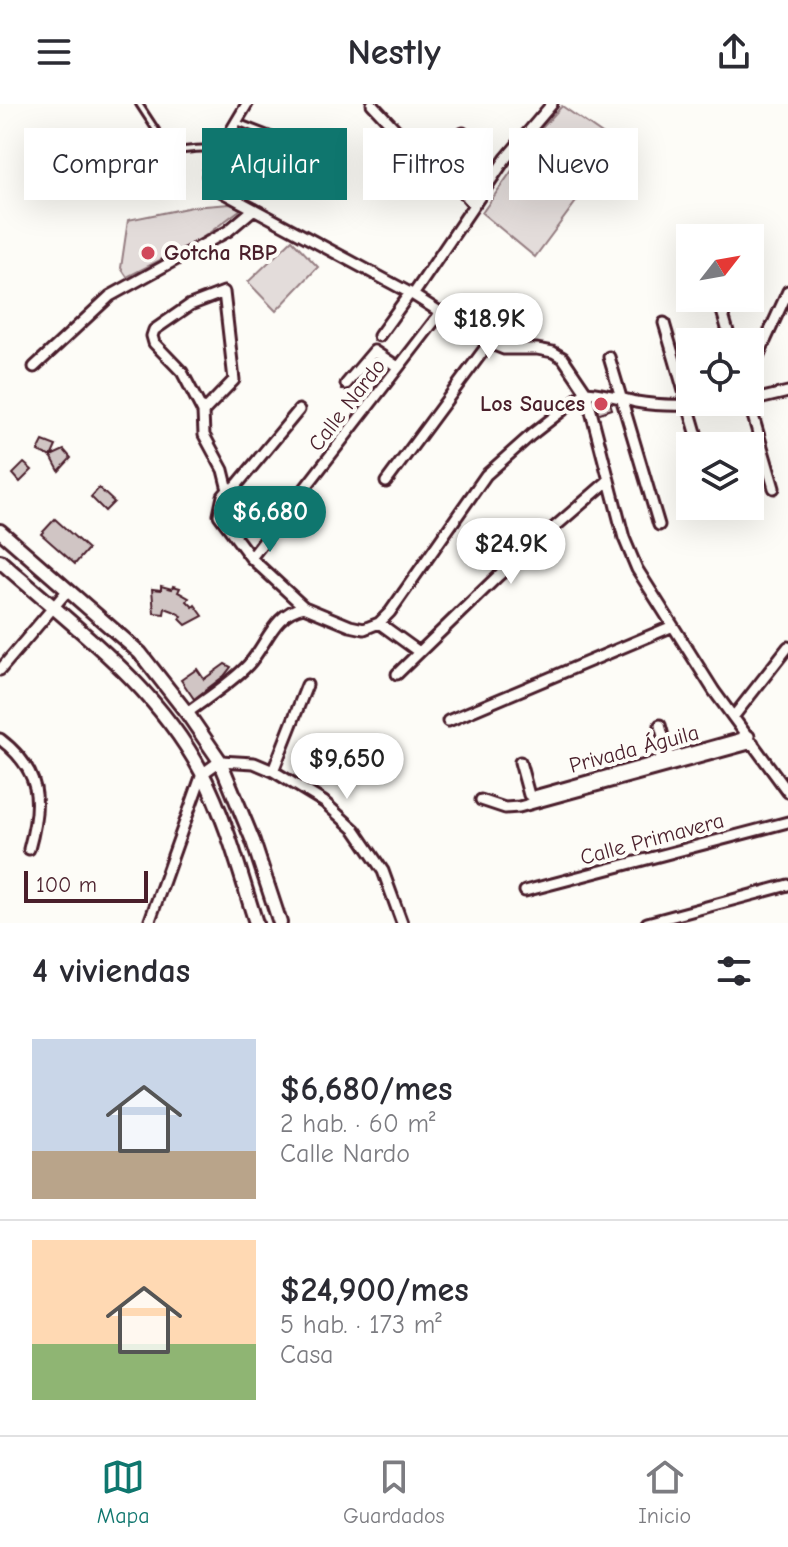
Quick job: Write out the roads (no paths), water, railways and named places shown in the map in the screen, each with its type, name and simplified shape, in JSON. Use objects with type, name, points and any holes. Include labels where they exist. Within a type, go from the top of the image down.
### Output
[{"type":"main road","points":[[0,531],[140,653],[187,713],[220,761],[253,841],[280,923]]},
{"type":"main road","points":[[0,561],[123,668],[178,735],[202,774],[227,834],[256,923]]},
{"type":"street","points":[[234,128],[247,104]]},
{"type":"street","points":[[372,104],[394,128]]},
{"type":"street","points":[[379,336],[412,294],[506,158],[552,104]]},
{"type":"street","points":[[237,200],[442,311],[489,343],[504,349],[553,352],[563,358],[586,392],[624,538],[637,569],[714,691],[788,792]]},
{"type":"street","points":[[470,200],[474,205]]},
{"type":"street","points":[[34,367],[110,296],[228,231],[254,209]]},
{"type":"street","points":[[764,343],[788,291]]},
{"type":"street","points":[[203,412],[234,380],[224,292],[190,305],[154,330],[152,336],[154,343],[182,372],[203,412],[204,435],[223,470],[228,490]]},
{"type":"street","name":"Calle Nardo","points":[[251,558],[442,311]]},
{"type":"street","points":[[664,323],[676,366]]},
{"type":"street","points":[[386,482],[489,343]]},
{"type":"street","points":[[346,384],[374,351],[398,367]]},
{"type":"street","points":[[609,357],[659,525]]},
{"type":"street","points":[[299,410],[236,486],[223,496],[219,515],[251,558],[304,607],[364,629],[379,623],[390,612],[486,475],[586,392],[635,402],[676,404]]},
{"type":"street","points":[[764,398],[788,392]]},
{"type":"street","points":[[753,416],[774,488]]},
{"type":"street","points":[[397,674],[498,576],[609,480]]},
{"type":"street","points":[[0,670],[68,590]]},
{"type":"street","points":[[187,713],[247,666],[272,629],[295,608],[304,607]]},
{"type":"street","points":[[379,623],[419,652]]},
{"type":"street","points":[[448,721],[673,626]]},
{"type":"street","points":[[734,716],[788,647]]},
{"type":"street","points":[[273,771],[307,685]]},
{"type":"street","points":[[660,725],[669,758]]},
{"type":"street","points":[[0,739],[27,765],[35,786],[38,817],[29,849]]},
{"type":"street","points":[[481,800],[505,808],[519,807],[751,739]]},
{"type":"street","name":"Privada Águila","points":[[520,762],[529,795],[751,739]]},
{"type":"street","points":[[149,923],[202,774],[220,761],[254,763],[324,802],[355,830],[383,871],[402,923]]},
{"type":"street","name":"Calle Primavera","points":[[525,891],[788,822]]},
{"type":"street","points":[[647,923],[788,885]]},
{"type":"lane","points":[[139,104],[169,150],[202,148]]},
{"type":"lane","points":[[237,122],[252,128]]},
{"type":"place","name":"Gotcha RBP","points":[[148,253]]},
{"type":"place","name":"Los Sauces","points":[[601,404]]}]
